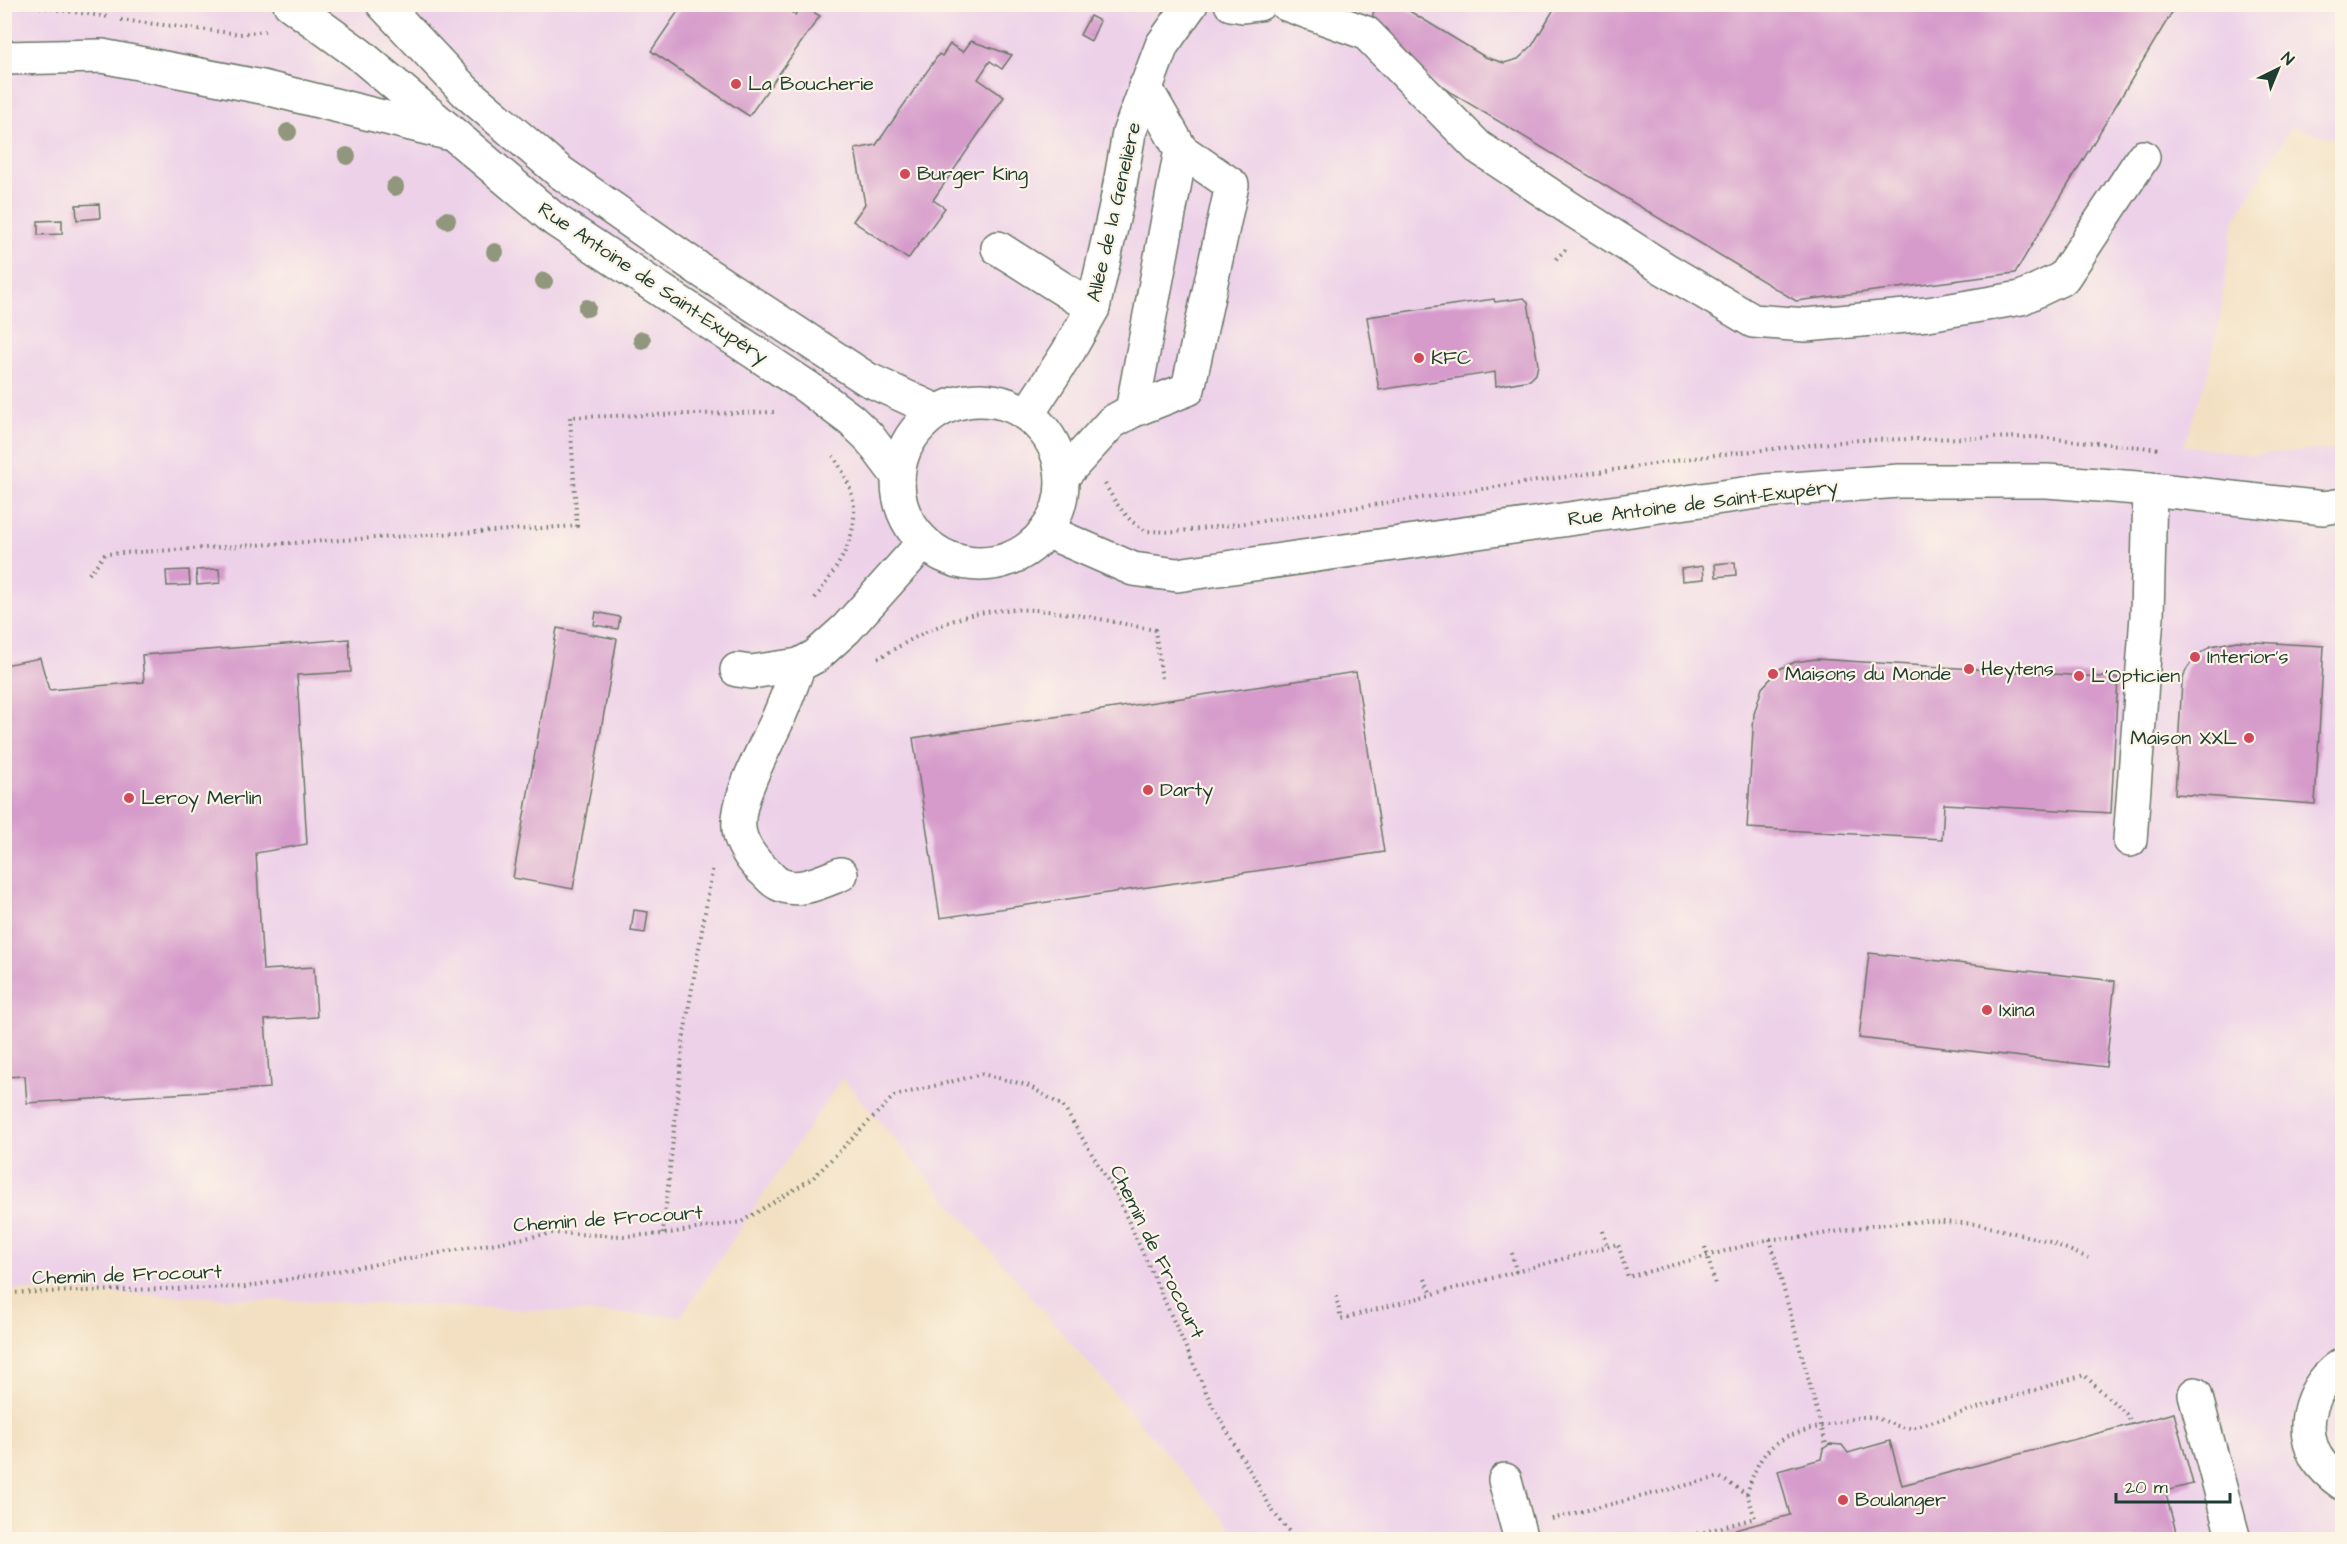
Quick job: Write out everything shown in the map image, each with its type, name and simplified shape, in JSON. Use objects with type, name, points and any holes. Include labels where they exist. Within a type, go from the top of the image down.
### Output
[{"type":"street","name":"Rue Antoine de Saint-Exupéry","points":[[382,4],[466,93],[560,172],[702,270],[867,379],[937,411]]},
{"type":"street","name":"Allée de la Genelière","points":[[1027,415],[1078,336],[1093,308],[1115,212],[1129,134],[1162,45],[1191,4]]},
{"type":"street","points":[[1231,4],[1243,6],[1259,4]]},
{"type":"street","points":[[1286,4],[1366,33],[1478,147],[1627,245],[1753,321],[1806,325],[1928,314],[2021,298],[2063,278],[2143,157]]},
{"type":"street","name":"Rue Antoine de Saint-Exupéry","points":[[293,7],[359,54],[555,220],[807,387],[851,420],[868,436],[898,476]]},
{"type":"street","points":[[4,58],[102,56],[262,87],[455,135]]},
{"type":"street","points":[[1062,477],[1112,422],[1132,411],[1188,389],[1232,185],[1180,150],[1145,87]]},
{"type":"street","points":[[1132,411],[1180,150]]},
{"type":"street","points":[[998,248],[1093,308]]},
{"type":"street","points":[[973,400],[992,401],[1010,406],[1027,415],[1045,432],[1056,453],[1062,477],[1055,514],[1046,531],[1030,547],[1020,553],[988,564],[965,562],[943,555],[924,542],[909,523],[899,500],[898,476],[902,456],[910,439],[922,423],[937,411],[973,400]]},
{"type":"street","name":"Rue Antoine de Saint-Exupéry","points":[[1046,531],[1133,569],[1177,575],[1776,490],[1922,481],[2047,481],[2150,489],[2336,510]]},
{"type":"street","points":[[2130,840],[2146,616],[2150,489]]},
{"type":"street","points":[[737,670],[751,672],[799,665],[816,657],[846,629],[924,542]]},
{"type":"street","points":[[799,665],[776,723],[755,765],[740,815],[740,833],[747,850],[760,868],[779,884],[798,888],[818,884],[841,874]]},
{"type":"street","points":[[2343,1365],[2320,1384],[2309,1410],[2309,1437],[2315,1455],[2327,1472],[2343,1484]]},
{"type":"street","points":[[2195,1394],[2234,1539]]},
{"type":"street","points":[[1505,1480],[1534,1530]]},
{"type":"path","points":[[4,8],[32,6],[108,17]]},
{"type":"path","points":[[120,20],[240,34],[268,31],[279,25],[293,7]]},
{"type":"path","points":[[89,574],[105,555],[577,526],[570,417],[761,411],[778,413]]},
{"type":"path","points":[[1102,477],[1116,503],[1131,520],[1146,531],[1165,532],[1263,521],[1715,455],[1860,440],[2034,437],[2161,449]]},
{"type":"path","points":[[815,598],[845,555],[852,540],[855,515],[850,486],[843,470],[826,449]]},
{"type":"path","points":[[878,658],[953,620],[978,613],[1022,608],[1155,630],[1162,679]]},
{"type":"path","points":[[663,1234],[684,1035],[714,859]]},
{"type":"path","name":"Chemin de Frocourt","points":[[4,1293],[245,1287],[553,1233],[626,1236],[663,1234],[741,1222],[813,1178],[894,1096],[982,1074],[1028,1085],[1063,1106],[1116,1194],[1212,1405],[1274,1513],[1296,1539]]},
{"type":"path","points":[[1880,1216],[1882,1224]]},
{"type":"path","points":[[1336,1296],[1341,1319],[1618,1244],[1628,1277],[1770,1239],[1798,1238],[1882,1224],[1978,1224],[2050,1242],[2088,1258]]},
{"type":"path","points":[[1603,1231],[1607,1247]]},
{"type":"path","points":[[1796,1231],[1798,1238]]},
{"type":"path","points":[[2010,1232],[2012,1239]]},
{"type":"path","points":[[1829,1233],[1831,1240]]},
{"type":"path","points":[[1770,1239],[1826,1444]]},
{"type":"path","points":[[1705,1247],[1715,1284]]},
{"type":"path","points":[[1512,1253],[1516,1272]]},
{"type":"path","points":[[1425,1279],[1431,1294]]},
{"type":"path","points":[[1674,1539],[1755,1518],[1747,1494],[1755,1471],[1769,1450],[1783,1438],[1821,1427],[1866,1416],[1883,1420],[1898,1428],[1912,1428],[2084,1375],[2126,1414],[2133,1425]]},
{"type":"path","points":[[1534,1530],[1719,1477],[1747,1494]]},
{"type":"shaded area","points":[[5,5],[2342,5],[2342,140],[2291,127],[2238,214],[2233,226],[2219,323],[2209,370],[2184,445],[2253,455],[2311,450],[2342,451],[2342,1539],[1240,1539],[842,1078],[681,1316],[5,1289]]},
{"type":"building","name":"La Boucherie","points":[[683,4],[779,4],[795,15],[802,5],[820,16],[749,116],[651,51]]},
{"type":"building","points":[[1375,4],[1398,4],[1485,57],[1504,63],[1518,59],[1532,46],[1557,4],[2177,4],[2015,273],[1796,301],[1384,52],[1371,25]]},
{"type":"building","points":[[1090,16],[1100,21],[1091,41],[1080,35]]},
{"type":"building","name":"Burger King","points":[[971,41],[1012,55],[1002,69],[990,61],[978,79],[1004,97],[933,200],[945,208],[908,259],[853,221],[865,204],[855,149],[876,145],[939,54],[942,56],[950,44],[963,52]]},
{"type":"building","points":[[99,204],[100,218],[77,220],[76,205]]},
{"type":"building","points":[[62,220],[62,234],[38,235],[38,221]]},
{"type":"building","points":[[1524,298],[1528,302],[1538,365],[1536,374],[1530,380],[1496,386],[1495,372],[1379,390],[1367,317],[1494,299],[1495,302]]},
{"type":"building","points":[[1735,562],[1736,575],[1716,577],[1715,564]]},
{"type":"building","points":[[1703,566],[1704,579],[1682,581],[1681,569]]},
{"type":"building","points":[[219,569],[220,583],[197,585],[196,570]]},
{"type":"building","points":[[189,570],[190,585],[167,586],[166,571]]},
{"type":"building","points":[[596,612],[620,617],[618,629],[594,625]]},
{"type":"building","points":[[557,628],[617,639],[573,889],[513,878]]},
{"type":"building","name":"Leroy Merlin","points":[[349,639],[351,672],[297,675],[307,844],[256,853],[263,970],[314,967],[317,1017],[265,1020],[270,1088],[27,1103],[25,1076],[4,1077],[4,665],[40,658],[49,690],[144,682],[142,655]]},
{"type":"building","name":"Maison XXL","points":[[2237,641],[2324,646],[2315,804],[2175,794],[2182,682],[2186,670],[2195,657],[2211,646]]},
{"type":"building","points":[[1816,659],[2118,678],[2111,813],[1944,804],[1942,839],[1747,828],[1754,714],[1762,688],[1781,668],[1795,662]]},
{"type":"building","name":"Darty","points":[[1356,672],[1384,852],[940,918],[913,738]]},
{"type":"building","points":[[634,910],[648,912],[645,933],[631,931]]},
{"type":"building","name":"Ixina","points":[[1869,953],[2115,981],[2106,1067],[1859,1038]]},
{"type":"building","points":[[2174,1413],[2193,1484],[2165,1491],[2178,1539],[1702,1539],[1790,1515],[1778,1471],[1821,1459],[1823,1449],[1830,1444],[1842,1445],[1848,1453],[1890,1441],[1902,1485]]},
{"type":"place","name":"La Boucherie","points":[[736,84]]},
{"type":"place","name":"Burger King","points":[[905,174]]},
{"type":"place","name":"KFC","points":[[1419,358]]},
{"type":"place","name":"Interior's","points":[[2195,657]]},
{"type":"place","name":"Heytens","points":[[1969,669]]},
{"type":"place","name":"Maisons du Monde","points":[[1773,674]]},
{"type":"place","name":"L'Opticien","points":[[2079,676]]},
{"type":"place","name":"Maison XXL","points":[[2249,738]]},
{"type":"place","name":"Darty","points":[[1148,790]]},
{"type":"place","name":"Leroy Merlin","points":[[129,798]]},
{"type":"place","name":"Ixina","points":[[1987,1010]]},
{"type":"place","name":"Boulanger","points":[[1843,1500]]}]
